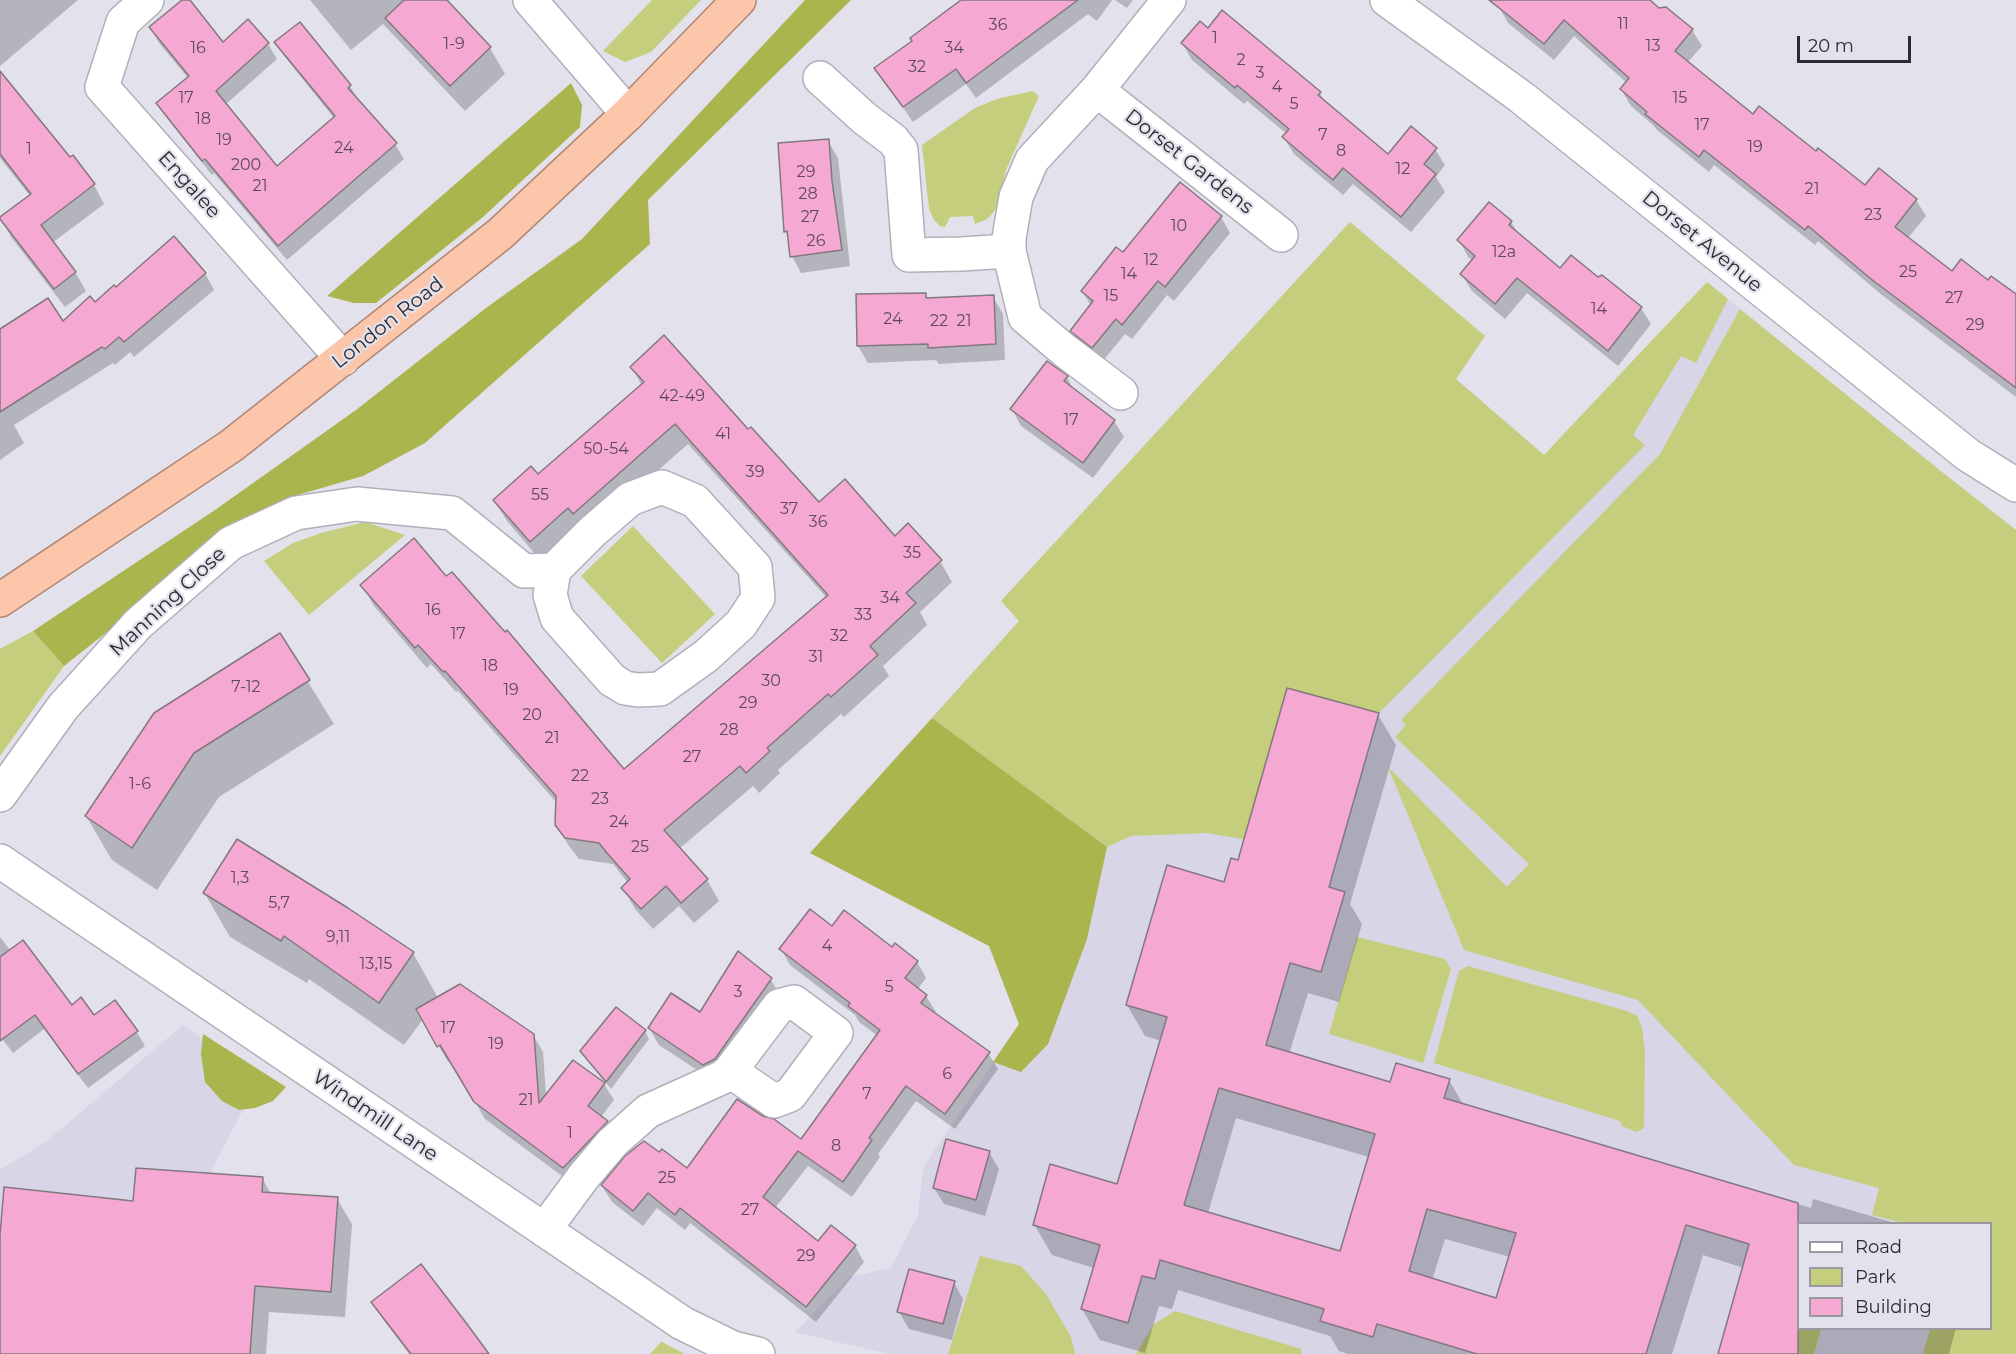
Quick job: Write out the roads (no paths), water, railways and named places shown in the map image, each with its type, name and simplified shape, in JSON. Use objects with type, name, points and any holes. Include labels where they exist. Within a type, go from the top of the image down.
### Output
[{"type":"highway","name":"London Road","points":[[0,600],[231,446],[500,234],[628,114],[739,0]]},
{"type":"street","name":"Engalee","points":[[147,0],[123,22],[102,87],[343,359]]},
{"type":"street","points":[[530,0],[628,114]]},
{"type":"street","points":[[1121,393],[1025,317],[1009,250],[1016,197],[1032,160],[1097,90],[1169,0]]},
{"type":"street","name":"Dorset Avenue","points":[[1387,0],[1521,97],[1968,455],[2016,485]]},
{"type":"street","points":[[820,78],[864,118],[893,140],[901,150],[909,255],[1009,250]]},
{"type":"street","name":"Dorset Gardens","points":[[1097,90],[1281,235]]},
{"type":"street","points":[[662,487],[695,501],[755,567],[758,598],[741,624],[706,656],[660,689],[638,690],[625,688],[612,680],[557,618],[550,595],[554,570],[592,531],[630,499],[662,487]]},
{"type":"street","name":"Manning Close","points":[[0,795],[63,707],[138,624],[231,543],[296,513],[357,504],[452,513],[524,571],[554,570]]},
{"type":"street","name":"Windmill Lane","points":[[0,861],[682,1323],[733,1348],[758,1354]]},
{"type":"street","points":[[544,1230],[612,1143],[648,1111],[723,1077],[730,1071]]}]
